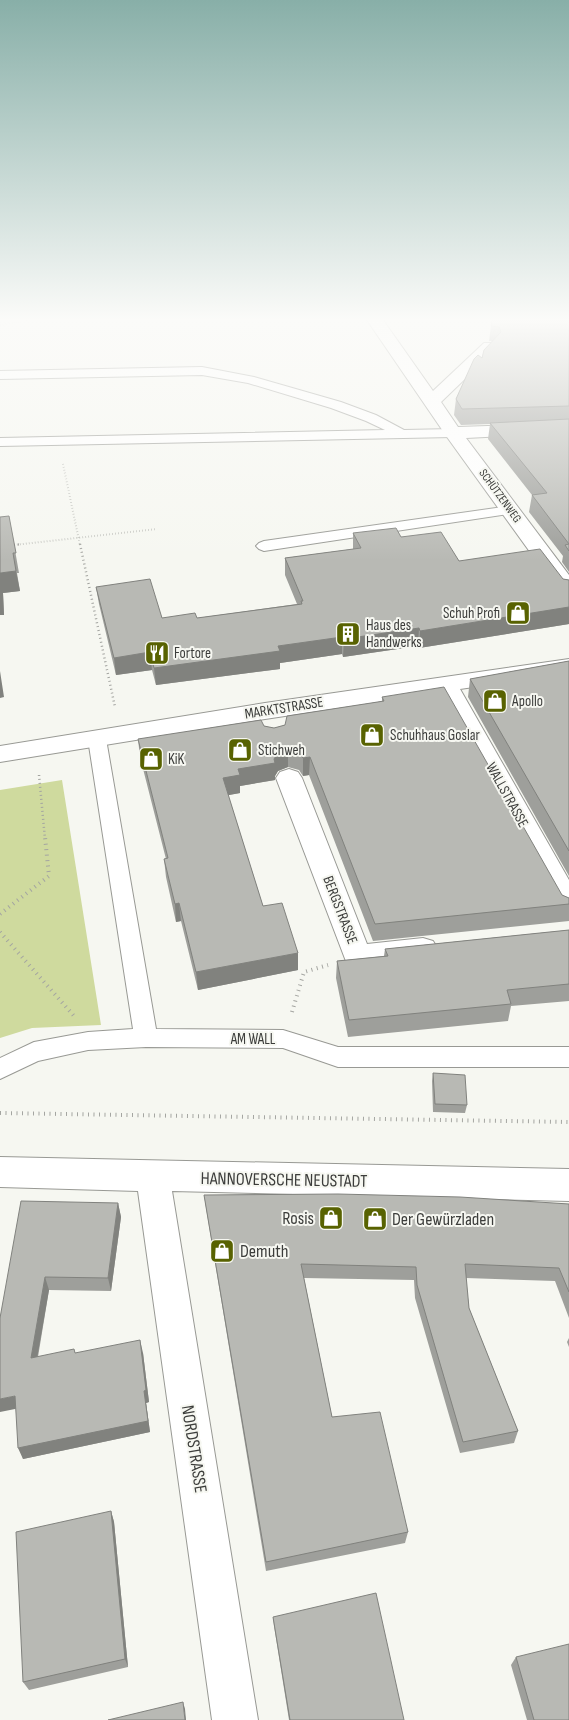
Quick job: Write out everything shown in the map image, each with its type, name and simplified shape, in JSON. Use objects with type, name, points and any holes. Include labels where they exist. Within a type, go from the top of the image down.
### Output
[{"type":"street","name":"SCHÜTZENWEG","points":[[432,401],[453,433],[569,590]]},
{"type":"street","points":[[453,433],[569,428]]},
{"type":"street","name":"MARKTSTRASSE","points":[[0,754],[265,711],[569,666]]},
{"type":"street","name":"WALLSTRASSE","points":[[445,684],[569,906]]},
{"type":"street","points":[[265,711],[274,736]]},
{"type":"street","name":"BERGSTRASSE","points":[[289,778],[357,956],[454,946]]},
{"type":"street","name":"HANNOVERSCHE NEUSTADT","points":[[0,1172],[153,1177],[569,1185]]},
{"type":"street","name":"NORDSTRASSE","points":[[153,1177],[235,1720]]},
{"type":"lane","points":[[320,400],[371,418],[402,434]]},
{"type":"lane","points":[[0,430],[6,442],[453,433]]},
{"type":"lane","points":[[264,546],[510,510]]},
{"type":"lane","points":[[97,739],[146,1038]]},
{"type":"lane","name":"AM WALL","points":[[0,1068],[34,1052],[88,1041],[146,1038],[283,1039],[338,1057],[569,1057]]},
{"type":"path","points":[[58,441],[121,735]]},
{"type":"path","points":[[14,546],[157,529]]},
{"type":"path","points":[[0,914],[49,876],[36,749]]},
{"type":"path","points":[[0,932],[72,1013],[88,1041]]},
{"type":"path","points":[[283,1039],[304,972],[357,956]]},
{"type":"path","points":[[0,1113],[569,1122]]},
{"type":"green space","points":[[62,780],[101,1025],[32,1028],[0,1038],[0,790]]},
{"type":"building","points":[[457,400],[569,400],[569,406],[462,409]]},
{"type":"building","points":[[569,419],[569,544],[532,495],[547,493],[490,423]]},
{"type":"building","points":[[9,516],[16,553],[13,553],[16,571],[0,573],[0,517]]},
{"type":"building","points":[[396,528],[401,537],[441,532],[459,561],[540,549],[563,579],[569,580],[569,607],[420,631],[419,628],[278,646],[280,651],[154,668],[150,652],[114,658],[96,587],[150,579],[162,618],[195,613],[197,618],[302,604],[301,601],[303,601],[285,558],[361,548],[353,533]]},
{"type":"building","points":[[569,661],[569,851],[470,679]]},
{"type":"building","points":[[444,687],[562,895],[569,898],[569,904],[375,924],[310,757],[303,758],[299,753],[288,750],[278,753],[274,759],[275,763],[238,769],[240,775],[223,778],[263,906],[282,903],[298,953],[196,972],[179,903],[175,904],[164,859],[168,858],[138,739],[261,720],[264,726],[274,728],[285,725],[287,716],[384,701],[382,697]]},
{"type":"building","points":[[569,930],[569,984],[507,990],[511,1004],[349,1020],[337,961],[388,956],[385,949]]},
{"type":"building","points":[[433,1073],[465,1075],[467,1105],[435,1104]]},
{"type":"building","points":[[338,1194],[460,1197],[569,1204],[569,1292],[559,1268],[465,1264],[469,1308],[518,1431],[463,1442],[417,1285],[416,1267],[301,1264],[332,1417],[380,1412],[408,1532],[266,1562],[204,1195]]},
{"type":"building","points":[[21,1201],[118,1203],[108,1278],[45,1277],[31,1358],[74,1349],[75,1353],[140,1340],[148,1421],[18,1448],[15,1396],[0,1399],[0,1318]]},
{"type":"building","points":[[111,1511],[125,1659],[23,1682],[16,1532]]},
{"type":"building","points":[[376,1593],[404,1720],[290,1720],[273,1617]]},
{"type":"building","points":[[569,1644],[569,1720],[534,1720],[516,1657]]},
{"type":"building","points":[[183,1702],[185,1720],[108,1720]]},
{"type":"place","name":"Schuh Profi","points":[[518,613]]},
{"type":"place","name":"Haus des Handwerks","points":[[348,634]]},
{"type":"place","name":"Fortore","points":[[157,653]]},
{"type":"place","name":"Apollo","points":[[495,701]]},
{"type":"place","name":"Schuhhaus Goslar","points":[[372,735]]},
{"type":"place","name":"Stichweh","points":[[240,750]]},
{"type":"place","name":"KiK","points":[[151,759]]},
{"type":"place","name":"Rosis","points":[[331,1218]]},
{"type":"place","name":"Der Gewürzladen","points":[[375,1219]]},
{"type":"place","name":"Demuth","points":[[222,1251]]}]
